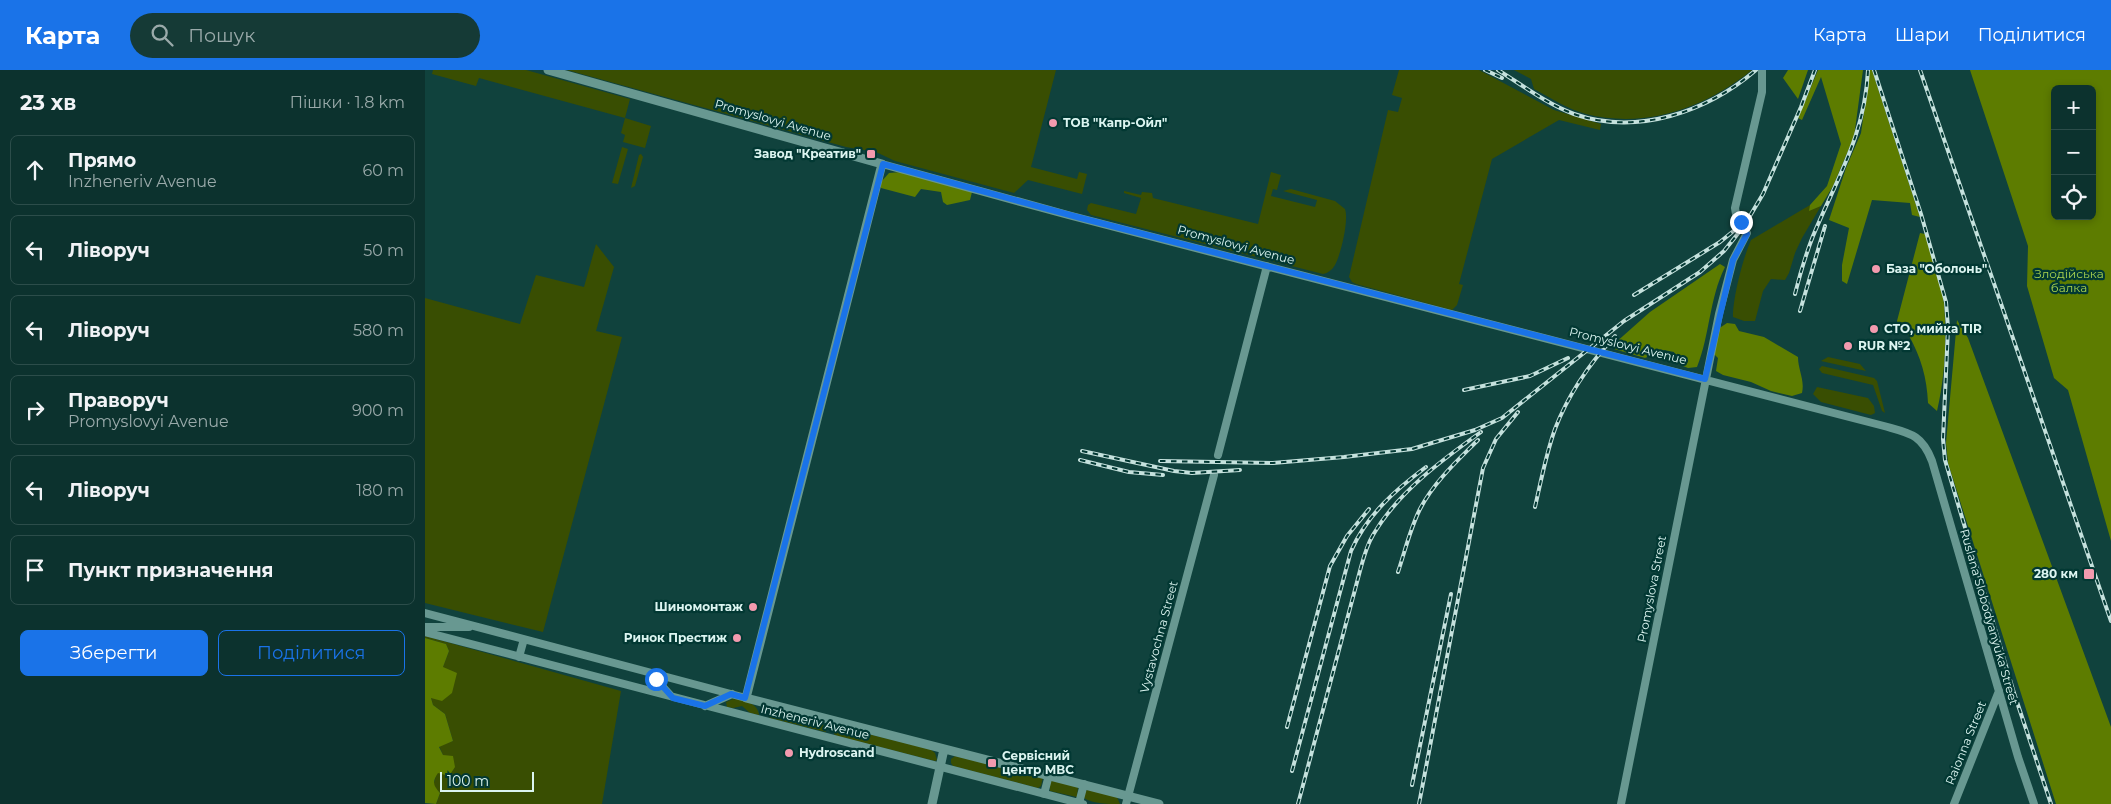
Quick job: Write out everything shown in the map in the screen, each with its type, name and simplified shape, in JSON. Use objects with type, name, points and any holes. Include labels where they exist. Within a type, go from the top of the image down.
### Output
[{"type":"street","name":"Promyslovyi Avenue","points":[[548,70],[883,164],[1884,426],[1908,433],[1919,439]]},
{"type":"street","points":[[1756,233],[1746,238],[1746,229],[1736,214],[1735,208],[1762,92],[1764,80],[1762,70]]},
{"type":"street","points":[[425,613],[745,698],[883,164]]},
{"type":"street","name":"Promyslova Street","points":[[1621,804],[1705,379],[1733,260],[1746,238]]},
{"type":"street","points":[[1218,455],[1267,266]]},
{"type":"street","name":"Ruslana Slobodyanyuka Street","points":[[1919,439],[1927,448],[1932,461],[2033,804]]},
{"type":"street","name":"Vystavochna Street","points":[[1127,800],[1214,476]]},
{"type":"street","points":[[425,627],[455,628],[476,626]]},
{"type":"street","points":[[455,628],[473,645]]},
{"type":"street","name":"Inzheneriv Avenue","points":[[425,632],[1081,804]]},
{"type":"street","points":[[519,657],[524,639]]},
{"type":"street","points":[[648,672],[673,698]]},
{"type":"street","name":"Raionna Street","points":[[1954,804],[1999,690]]},
{"type":"street","points":[[705,706],[731,694]]},
{"type":"street","name":"Inzheneriv Avenue","points":[[745,698],[1084,784],[1127,800],[1159,804]]},
{"type":"street","points":[[932,804],[944,749]]},
{"type":"street","points":[[1044,794],[1049,775]]},
{"type":"street","points":[[1081,804],[1084,784]]},
{"type":"green space","points":[[433,70],[526,70],[630,99],[625,118],[479,78],[476,86],[432,74]]},
{"type":"green space","points":[[567,70],[1056,70],[1031,167],[1077,179],[1079,172],[1087,174],[1082,194],[1028,180],[1014,193],[895,161],[876,152],[846,147]]},
{"type":"green space","points":[[1399,70],[1479,70],[1554,110],[1601,124],[1600,130],[1559,120],[1492,159],[1459,284],[1463,285],[1457,305],[1452,310],[1356,284],[1349,277],[1388,110],[1398,112],[1402,98],[1392,95]]},
{"type":"green space","points":[[1514,70],[1752,70],[1715,95],[1695,105],[1652,117],[1631,119],[1608,118],[1572,109],[1534,89],[1531,79]]},
{"type":"green space","points":[[1788,70],[1808,70],[1798,99],[1783,78]]},
{"type":"green space","points":[[1818,70],[1863,70],[1854,137],[1833,186],[1821,206],[1809,211],[1810,205],[1827,186],[1841,144],[1821,77],[1802,120],[1798,118]]},
{"type":"green space","points":[[1870,70],[1872,70],[1920,217],[1912,215],[1910,203],[1872,200],[1847,284],[1842,281],[1842,265],[1849,228],[1829,220],[1846,168],[1861,133]]},
{"type":"green space","name":"Злодійська балка","points":[[1970,70],[2111,70],[2111,541],[2068,390],[2054,378],[2027,286],[2028,246]]},
{"type":"green space","points":[[625,118],[651,126],[645,148],[623,142],[625,135],[621,133]]},
{"type":"green space","points":[[622,147],[628,149],[618,184],[612,183]]},
{"type":"green space","points":[[641,154],[643,157],[635,186],[631,188],[639,155]]},
{"type":"green space","points":[[901,172],[972,192],[970,200],[947,205],[943,202],[941,192],[921,189],[915,197],[881,188],[881,182],[889,173]]},
{"type":"green space","points":[[1271,172],[1281,175],[1277,190],[1273,189],[1271,196],[1315,207],[1317,200],[1283,191],[1291,189],[1335,201],[1345,209],[1346,221],[1342,245],[1335,265],[1328,272],[1323,274],[1091,215],[1087,210],[1088,205],[1091,203],[1136,214],[1141,198],[1124,193],[1124,191],[1141,195],[1142,192],[1152,193],[1153,198],[1258,224]]},
{"type":"green space","points":[[1810,205],[1810,210],[1821,206],[1802,238],[1785,280],[1771,279],[1763,291],[1755,321],[1744,321],[1733,317],[1739,278],[1751,240]]},
{"type":"green space","points":[[1920,233],[1925,234],[1939,278],[1944,304],[1945,358],[1937,411],[1928,403],[1920,359],[1913,343],[1908,334],[1898,332],[1897,321]]},
{"type":"green space","points":[[596,244],[614,267],[596,331],[622,337],[543,632],[425,603],[425,298],[520,324],[536,275],[584,287]]},
{"type":"green space","points":[[1720,264],[1725,267],[1716,292],[1705,342],[1697,367],[1688,368],[1678,364],[1674,352],[1664,350],[1645,358],[1614,349],[1614,344],[1650,312]]},
{"type":"green space","points":[[1957,320],[1968,338],[2111,727],[2111,804],[2056,804],[1948,463],[1946,443]]},
{"type":"green space","points":[[1727,323],[1735,324],[1739,331],[1764,337],[1798,357],[1803,384],[1802,393],[1792,396],[1771,391],[1751,382],[1723,375],[1716,371],[1718,358],[1713,353],[1718,329]]},
{"type":"green space","points":[[1828,357],[1860,364],[1866,371],[1821,361]]},
{"type":"green space","points":[[1822,366],[1874,378],[1877,381],[1885,413],[1882,411],[1873,385],[1822,373],[1819,369]]},
{"type":"green space","points":[[1817,387],[1868,398],[1874,406],[1875,413],[1871,415],[1821,402],[1813,394]]},
{"type":"green space","points":[[425,636],[621,691],[602,804],[436,804],[440,793],[434,785],[443,755],[439,746],[453,741],[445,714],[433,705],[431,698],[449,651],[446,644],[425,638]]},
{"type":"green space","points":[[425,638],[446,644],[449,651],[443,667],[457,673],[452,693],[442,701],[431,698],[433,705],[445,714],[453,741],[439,747],[443,755],[453,756],[455,767],[449,776],[438,773],[436,776],[434,783],[440,793],[436,804],[425,803]]},
{"type":"green space","points":[[733,699],[746,701],[753,705],[759,715],[750,713],[742,706],[727,707],[726,702]]},
{"type":"green space","points":[[773,712],[786,712],[823,724],[826,732],[770,718],[768,715]]},
{"type":"green space","points":[[839,727],[930,749],[935,753],[937,760],[837,736],[834,734],[835,729]]},
{"type":"green space","points":[[955,756],[1043,777],[1041,786],[1038,788],[953,766],[951,759]]},
{"type":"green space","points":[[1050,780],[1078,787],[1077,797],[1050,791]]},
{"type":"green space","points":[[1090,789],[1117,797],[1120,804],[1101,803],[1084,798],[1085,791]]},
{"type":"railway","points":[[1485,70],[1502,78]]},
{"type":"railway","points":[[1498,70],[1564,110],[1598,120],[1622,122],[1646,121],[1670,116],[1693,108],[1716,98],[1756,70]]},
{"type":"railway","points":[[1160,461],[1273,463],[1412,449],[1475,430],[1502,418],[1624,321],[1700,272],[1724,251],[1744,226],[1763,194],[1815,70]]},
{"type":"railway","points":[[1795,294],[1813,236],[1856,136],[1862,115],[1868,70]]},
{"type":"railway","points":[[1874,70],[1921,214],[1946,302],[1948,328],[1943,439],[1945,460],[2014,693],[2051,804]]},
{"type":"railway","points":[[1920,70],[2111,621]]},
{"type":"railway","points":[[1800,311],[1825,226]]},
{"type":"railway","points":[[1634,295],[1720,242],[1736,229]]},
{"type":"railway","points":[[1535,507],[1549,448],[1560,416],[1581,380],[1615,336]]},
{"type":"railway","points":[[1464,390],[1530,376],[1568,358]]},
{"type":"railway","points":[[1419,804],[1483,468],[1496,439],[1518,412]]},
{"type":"railway","points":[[1298,804],[1362,563],[1371,539],[1383,519],[1408,491],[1436,466],[1481,432]]},
{"type":"railway","points":[[1398,572],[1413,524],[1426,499],[1446,472],[1478,440]]},
{"type":"railway","points":[[1082,451],[1174,471],[1192,473],[1240,470]]},
{"type":"railway","points":[[1080,460],[1129,472],[1163,475]]},
{"type":"railway","points":[[1292,771],[1351,551],[1365,526],[1383,504],[1426,467]]},
{"type":"railway","points":[[1287,727],[1330,566],[1347,536],[1369,509]]},
{"type":"railway","points":[[1412,785],[1451,594]]},
{"type":"place","name":"ТОВ \"Капр-Ойл\"","points":[[1053,123]]},
{"type":"place","name":"Завод \"Креатив\"","points":[[871,154]]},
{"type":"place","name":"База \"Оболонь\"","points":[[1876,269]]},
{"type":"place","name":"СТО, мийка TIR","points":[[1874,329]]},
{"type":"place","name":"RUR №2","points":[[1848,346]]},
{"type":"place","name":"280 км","points":[[2089,574]]},
{"type":"place","name":"Шиномонтаж","points":[[753,607]]},
{"type":"place","name":"Ринок Престиж","points":[[737,638]]},
{"type":"place","name":"Hydroscand","points":[[789,753]]},
{"type":"place","name":"Сервісний центр МВС","points":[[992,763]]},
{"type":"route","points":[[656,679],[673,698],[705,706],[731,694],[745,698],[883,164],[1081,218],[1705,379],[1733,260],[1747,234],[1741,222]]}]
